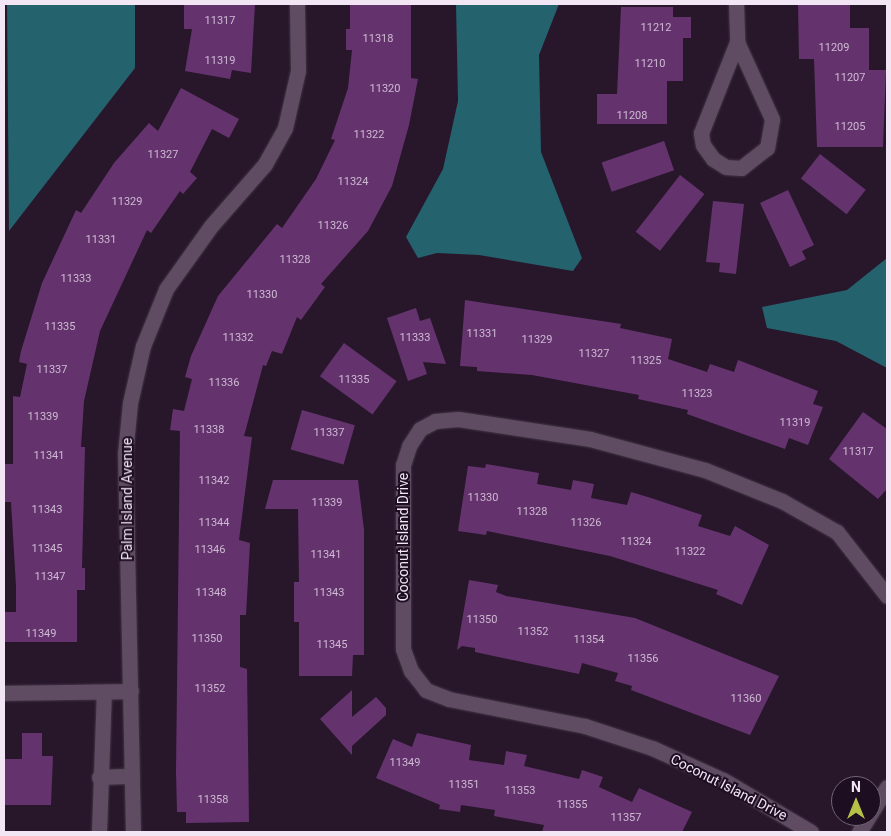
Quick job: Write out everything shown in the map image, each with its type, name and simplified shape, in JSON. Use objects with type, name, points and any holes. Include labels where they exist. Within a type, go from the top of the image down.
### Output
[{"type":"street","name":"Palm Island Avenue","points":[[133,832],[124,454],[139,365],[166,289],[211,226],[266,164],[285,128],[298,71],[297,4]]},
{"type":"street","points":[[736,4],[737,42],[702,133],[703,145],[713,159],[726,167],[741,168],[767,148],[772,119],[737,42]]},
{"type":"street","name":"Coconut Island Drive","points":[[811,832],[723,780],[652,748],[584,726],[449,699],[426,690],[411,671],[403,649],[403,465],[409,446],[420,429],[435,421],[458,419],[590,438],[705,470],[782,501],[837,532],[887,596]]},
{"type":"street","points":[[4,693],[131,691]]},
{"type":"street","points":[[99,832],[99,777],[104,692]]},
{"type":"street","points":[[99,777],[132,776]]},
{"type":"street","points":[[859,832],[887,787]]},
{"type":"water","points":[[7,4],[135,4],[135,68],[9,231]]},
{"type":"water","points":[[456,4],[559,4],[539,55],[541,152],[582,258],[573,271],[479,255],[437,253],[418,258],[406,237],[443,169],[458,101]]},
{"type":"water","points":[[887,258],[887,368],[836,341],[767,328],[762,307],[847,290]]},
{"type":"building","points":[[184,4],[255,4],[251,73],[232,70],[230,79],[185,71],[192,29],[184,29]]},
{"type":"building","points":[[350,4],[411,4],[411,78],[418,79],[409,125],[392,186],[368,231],[321,284],[325,287],[301,320],[297,317],[282,354],[272,351],[266,366],[263,365],[244,436],[252,437],[239,540],[250,543],[246,615],[240,615],[240,667],[247,669],[249,822],[186,823],[186,812],[177,812],[180,431],[170,430],[173,409],[184,411],[192,379],[185,377],[191,356],[218,296],[277,224],[282,228],[316,179],[335,140],[331,139],[348,88],[352,50],[346,50],[346,29],[350,29]]},
{"type":"building","points":[[798,4],[850,4],[850,28],[869,28],[869,70],[886,70],[883,147],[817,147],[814,59],[799,59]]},
{"type":"building","points":[[621,7],[673,7],[673,17],[691,17],[691,38],[683,38],[683,81],[667,81],[667,124],[597,124],[597,94],[617,94]]},
{"type":"building","points":[[181,88],[239,119],[229,138],[212,129],[190,172],[197,178],[183,194],[180,191],[151,233],[147,230],[100,331],[84,401],[81,447],[85,447],[82,568],[85,568],[85,590],[77,590],[77,642],[5,642],[5,612],[16,612],[16,586],[11,502],[4,502],[4,464],[13,464],[13,396],[20,397],[27,364],[19,362],[21,351],[42,283],[76,210],[81,213],[114,163],[149,123],[158,131]]},
{"type":"building","points":[[664,141],[674,170],[612,192],[602,162]]},
{"type":"building","points":[[820,154],[866,190],[847,214],[801,178]]},
{"type":"building","points":[[680,175],[704,194],[660,251],[636,232]]},
{"type":"building","points":[[788,190],[814,245],[802,251],[806,259],[790,267],[760,203]]},
{"type":"building","points":[[713,201],[744,204],[736,274],[719,272],[720,263],[706,262]]},
{"type":"building","points":[[465,300],[621,324],[620,328],[672,339],[668,359],[707,372],[710,364],[734,372],[738,360],[818,391],[813,404],[823,407],[808,445],[789,438],[785,449],[687,414],[688,410],[638,399],[639,395],[532,375],[477,371],[477,367],[460,366]]},
{"type":"building","points":[[416,308],[420,321],[430,318],[446,364],[423,362],[427,374],[408,381],[387,318]]},
{"type":"building","points":[[344,343],[397,381],[372,414],[320,376]]},
{"type":"building","points":[[302,410],[355,425],[344,465],[291,449]]},
{"type":"building","points":[[863,412],[887,429],[887,489],[878,499],[829,459]]},
{"type":"building","points":[[486,464],[539,473],[537,484],[571,490],[573,480],[594,484],[591,498],[627,505],[631,492],[702,515],[698,526],[730,536],[735,526],[769,545],[742,605],[716,594],[718,590],[610,556],[487,531],[486,535],[458,531],[468,466],[485,468]]},
{"type":"building","points":[[273,480],[358,480],[364,530],[364,655],[353,655],[352,676],[299,676],[299,622],[294,622],[294,582],[299,582],[298,509],[265,509]]},
{"type":"building","points":[[469,580],[498,585],[496,592],[506,596],[635,618],[779,676],[750,735],[631,690],[632,686],[615,681],[618,673],[582,663],[579,674],[475,652],[475,648],[462,646],[457,650]]},
{"type":"building","points":[[352,690],[352,717],[376,697],[386,708],[386,715],[352,746],[352,755],[320,719]]},
{"type":"building","points":[[22,733],[42,733],[42,756],[53,756],[51,805],[4,805],[4,759],[22,759]]},
{"type":"building","points":[[417,733],[471,745],[469,760],[504,765],[506,751],[527,755],[524,766],[579,779],[582,770],[603,777],[599,787],[632,802],[639,788],[692,812],[682,832],[542,832],[544,825],[494,816],[495,810],[461,805],[460,812],[439,809],[440,805],[376,778],[393,739],[412,747]]}]
